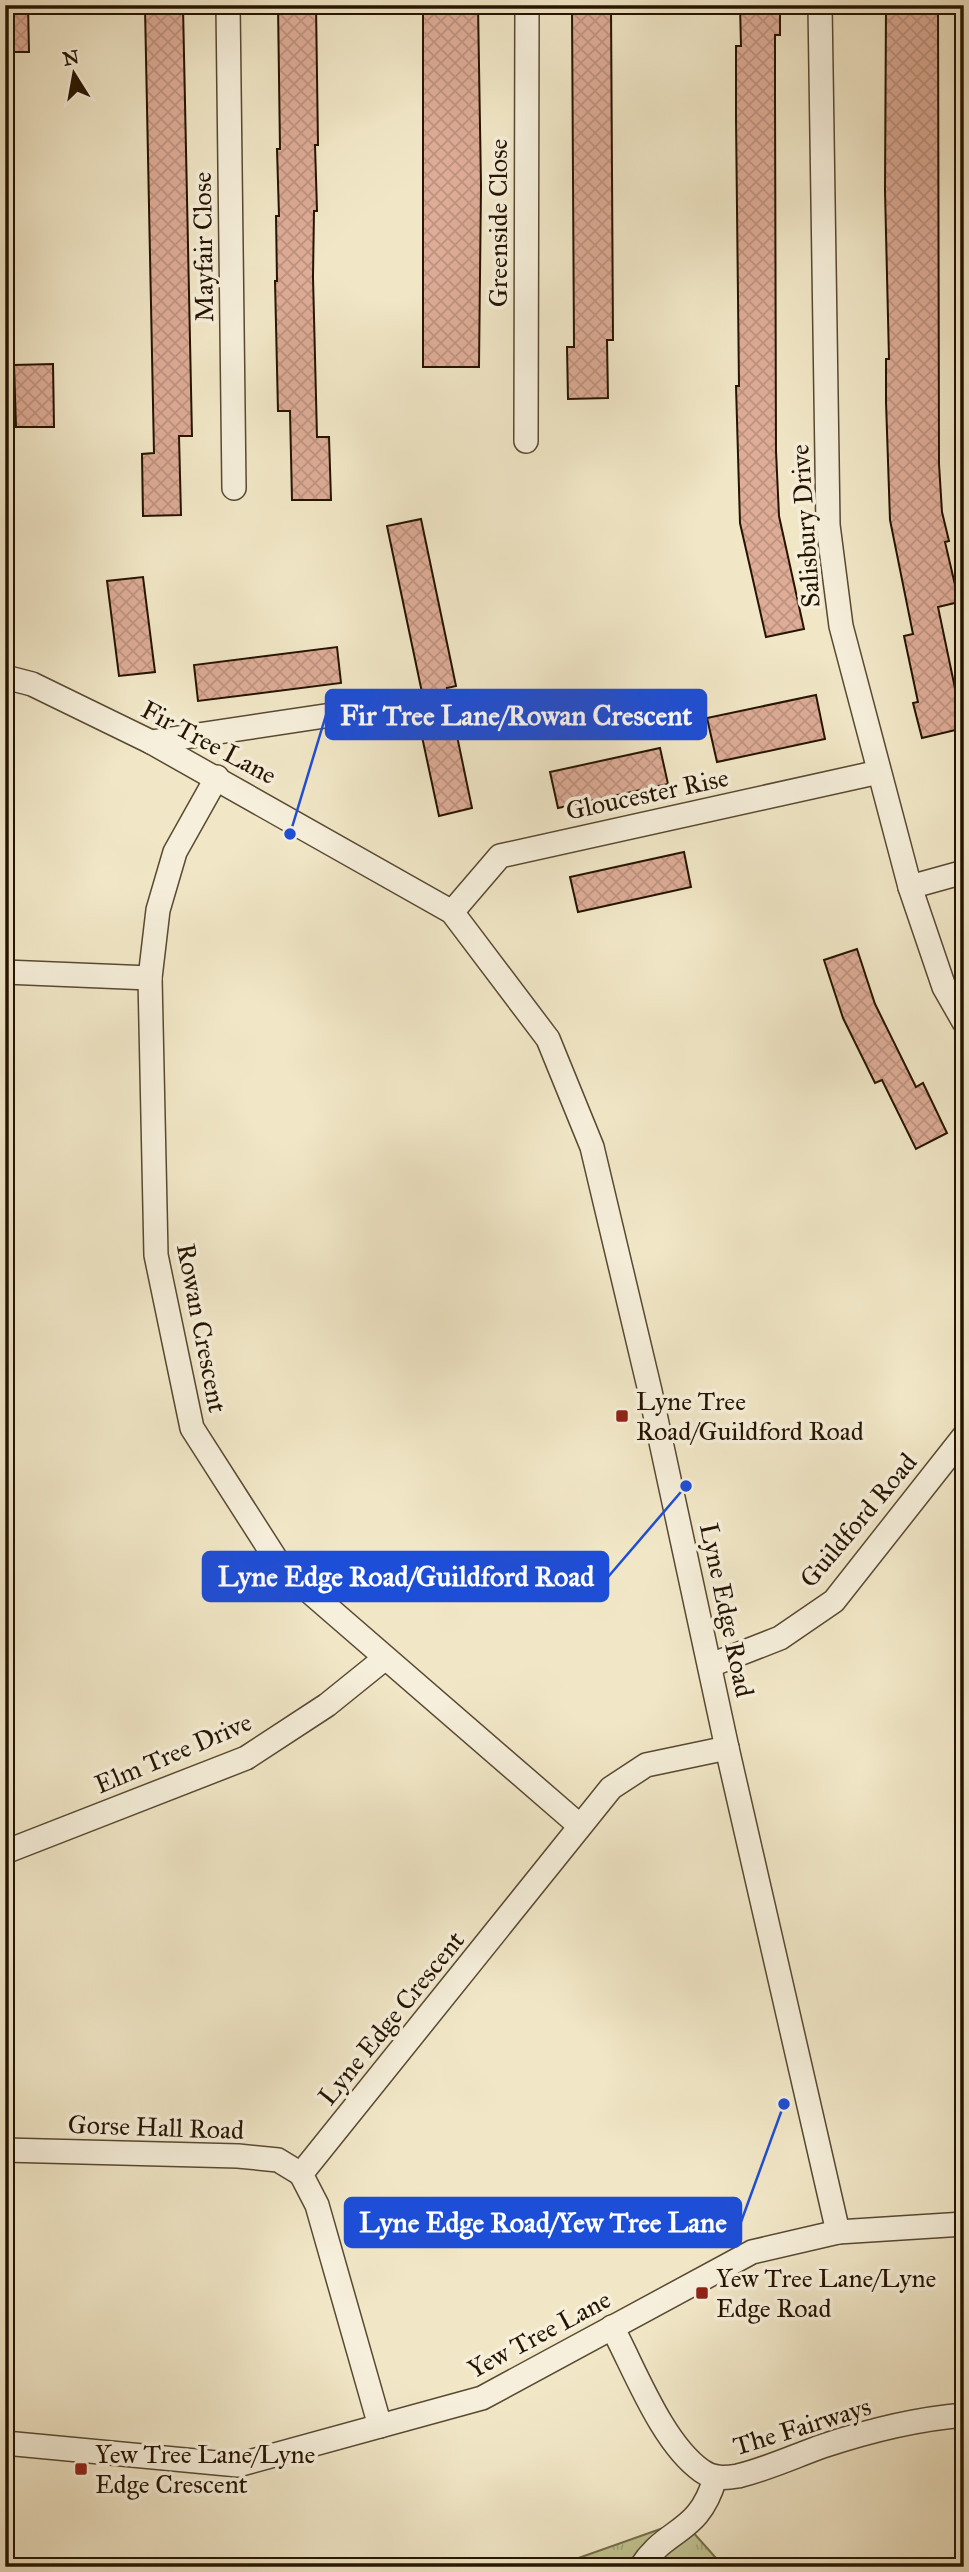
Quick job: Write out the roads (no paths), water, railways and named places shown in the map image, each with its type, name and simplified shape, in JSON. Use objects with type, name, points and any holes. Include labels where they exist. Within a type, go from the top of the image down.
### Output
[{"type":"street","name":"Mayfair Close","points":[[228,5],[234,488]]},
{"type":"street","name":"Greenside Close","points":[[526,441],[527,5]]},
{"type":"street","name":"Salisbury Drive","points":[[820,5],[828,525],[841,626],[910,887],[944,987],[964,1022]]},
{"type":"street","name":"Fir Tree Lane","points":[[5,677],[32,684],[151,742],[452,912]]},
{"type":"street","points":[[151,742],[338,714]]},
{"type":"street","name":"Gloucester Rise","points":[[452,912],[500,856],[879,772]]},
{"type":"street","name":"Rowan Crescent","points":[[217,777],[175,852],[158,910],[150,978],[156,1255],[192,1428],[281,1567],[384,1659],[580,1826]]},
{"type":"street","points":[[910,887],[964,872]]},
{"type":"street","name":"Lyne Edge Road","points":[[452,912],[548,1039],[592,1147],[650,1391],[727,1748],[838,2232]]},
{"type":"street","points":[[5,972],[150,978]]},
{"type":"street","name":"Guildford Road","points":[[711,1665],[780,1638],[834,1601],[964,1436]]},
{"type":"street","name":"Elm Tree Drive","points":[[5,1852],[246,1758],[327,1705],[384,1659]]},
{"type":"street","name":"Lyne Edge Crescent","points":[[301,2174],[611,1788],[629,1773],[663,1760],[727,1748]]},
{"type":"street","name":"Gorse Hall Road","points":[[5,2150],[238,2156],[278,2160],[301,2174]]},
{"type":"street","points":[[301,2174],[317,2205],[380,2426]]},
{"type":"street","name":"Yew Tree Lane","points":[[5,2443],[238,2465],[482,2398],[752,2252],[838,2232],[964,2224]]},
{"type":"street","name":"The Fairways","points":[[612,2327],[667,2430],[682,2452],[702,2471],[715,2478],[739,2475],[827,2445],[931,2418],[964,2415]]},
{"type":"street","points":[[641,2567],[648,2556],[691,2523],[703,2509],[715,2478]]},
{"type":"place","name":"Fir Tree Lane/Rowan Crescent","points":[[290,834]]},
{"type":"place","name":"Lyne Tree Road/Guildford Road","points":[[622,1416]]},
{"type":"place","name":"Lyne Edge Road/Guildford Road","points":[[686,1486]]},
{"type":"place","name":"Lyne Edge Road/Yew Tree Lane","points":[[784,2104]]},
{"type":"place","name":"Yew Tree Lane/Lyne Edge Road","points":[[702,2293]]},
{"type":"place","name":"Yew Tree Lane/Lyne Edge Crescent","points":[[81,2469]]}]
